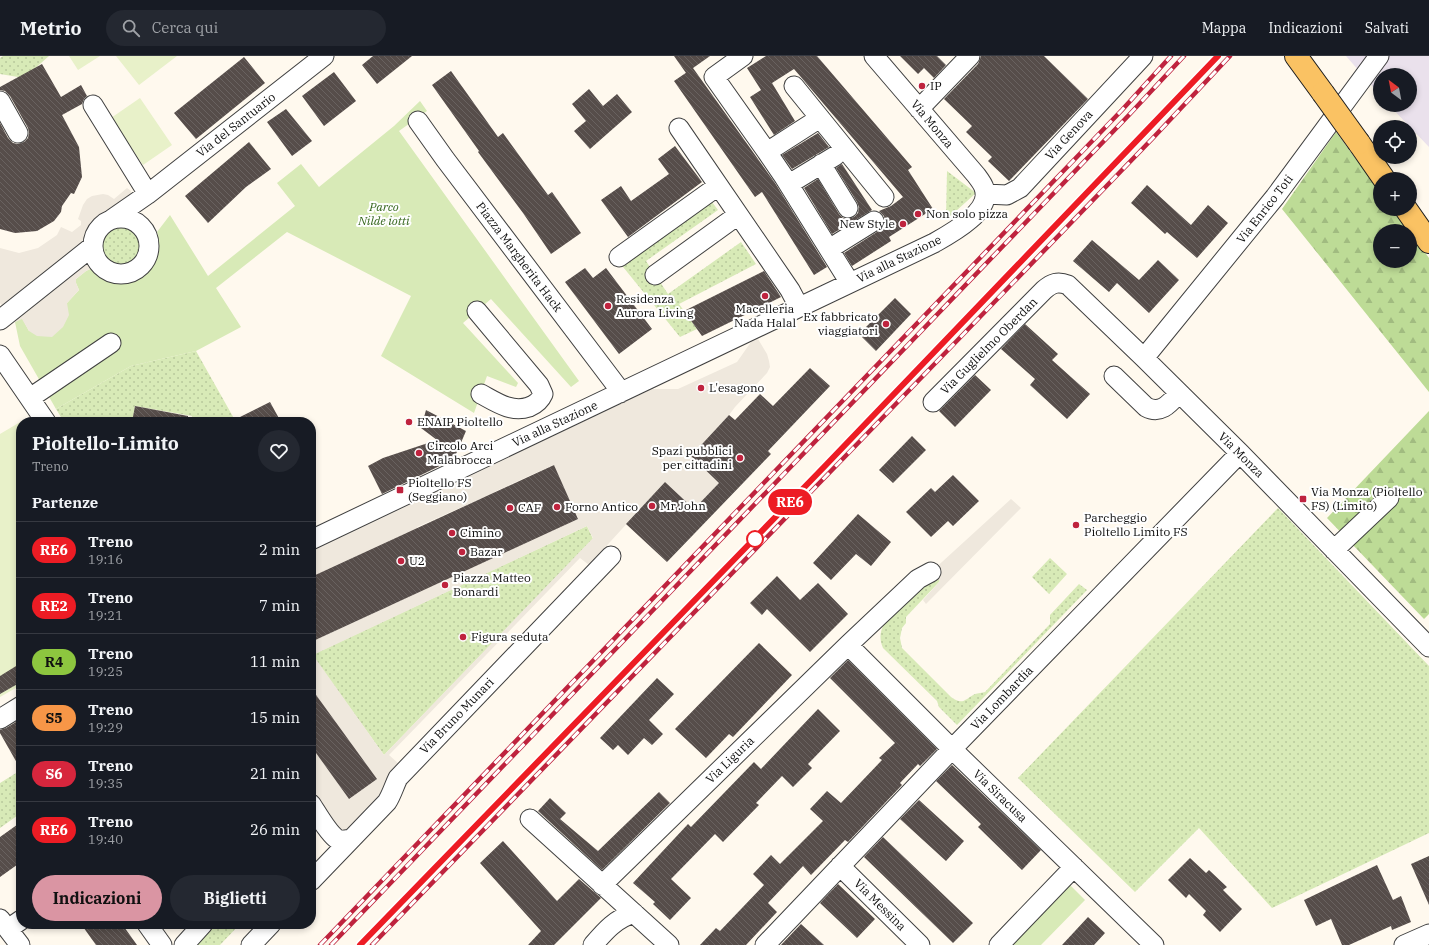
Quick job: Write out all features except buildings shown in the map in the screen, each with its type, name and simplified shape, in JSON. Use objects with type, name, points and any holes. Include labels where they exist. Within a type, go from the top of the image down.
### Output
[{"type":"main road","points":[[1296,56],[1379,172]]},
{"type":"main road","points":[[1411,216],[1429,242]]},
{"type":"street","name":"Via del Santuario","points":[[112,219],[148,194],[324,56]]},
{"type":"street","points":[[744,56],[714,77],[787,181],[850,283]]},
{"type":"street","name":"Via Monza","points":[[874,56],[976,175],[984,188],[985,194]]},
{"type":"street","points":[[919,109],[970,56]]},
{"type":"street","name":"Via Genova","points":[[985,194],[1007,195],[1020,188],[1143,56]]},
{"type":"street","name":"Via Enrico Toti","points":[[1144,358],[1275,198],[1380,56]]},
{"type":"street","points":[[794,86],[884,197]]},
{"type":"street","points":[[0,101],[18,133]]},
{"type":"street","points":[[93,105],[148,194],[145,213],[145,231]]},
{"type":"street","points":[[767,152],[820,118]]},
{"type":"street","name":"Piazza Margherita Hack","points":[[418,121],[450,166],[616,385],[620,393]]},
{"type":"street","points":[[678,128],[792,294],[799,307]]},
{"type":"street","points":[[787,181],[828,160],[848,208]]},
{"type":"street","points":[[619,257],[718,186]]},
{"type":"street","name":"Via alla Stazione","points":[[316,538],[934,243],[954,232],[978,211],[984,203],[985,194]]},
{"type":"street","points":[[655,275],[738,215]]},
{"type":"street","points":[[126,218],[134,220],[145,231],[150,244],[147,257],[139,268],[128,273],[114,273],[102,267],[95,256],[93,246],[94,237],[101,226],[112,219],[126,218]]},
{"type":"street","points":[[829,249],[874,221]]},
{"type":"street","points":[[0,320],[93,246]]},
{"type":"street","name":"Via Monza","points":[[1044,290],[1056,283],[1062,282],[1068,285],[1240,453],[1429,648]]},
{"type":"street","name":"Via Guglielmo Oberdan","points":[[933,402],[1044,290]]},
{"type":"street","points":[[477,310],[539,385],[543,394],[539,401],[526,408],[514,409],[502,405],[481,394]]},
{"type":"street","points":[[30,398],[111,343]]},
{"type":"street","points":[[0,355],[43,417]]},
{"type":"street","points":[[1114,376],[1151,410],[1157,410],[1166,406],[1179,393]]},
{"type":"street","points":[[539,401],[551,426]]},
{"type":"street","name":"Via Lombardia","points":[[765,945],[952,749],[1240,453]]},
{"type":"street","points":[[1334,550],[1389,498]]},
{"type":"street","name":"Via Bruno Munari","points":[[316,876],[387,802],[392,794],[398,778],[610,556]]},
{"type":"street","name":"Via Liguria","points":[[602,885],[848,645],[918,579],[931,572]]},
{"type":"street","name":"Via Siracusa","points":[[848,645],[952,749],[1154,945]]},
{"type":"street","points":[[0,719],[16,709]]},
{"type":"street","points":[[316,811],[336,838],[342,840],[350,839]]},
{"type":"street","points":[[530,820],[669,945]]},
{"type":"street","name":"Via Messina","points":[[840,866],[920,945]]},
{"type":"street","points":[[999,945],[1074,867]]},
{"type":"street","points":[[593,945],[612,924],[634,913]]},
{"type":"street","points":[[10,923],[20,945]]},
{"type":"street","points":[[151,929],[162,945]]},
{"type":"street","points":[[184,945],[198,929]]},
{"type":"street","points":[[251,945],[265,929]]},
{"type":"street","points":[[1404,945],[1429,934]]},
{"type":"shaded area","points":[[1346,56],[1429,56],[1429,147],[1417,134],[1417,120],[1403,120],[1396,112],[1417,112],[1417,68],[1373,68],[1373,87]]},
{"type":"shaded area","points":[[127,188],[131,191],[130,198],[95,221],[89,232],[86,241],[88,261],[92,268],[76,279],[79,290],[67,303],[69,315],[63,327],[52,337],[37,336],[29,331],[22,319],[15,322],[0,303],[0,248],[19,253],[38,248],[57,235],[61,227],[72,232],[81,225],[81,221],[78,219],[87,199],[92,196],[103,194],[114,199]]},
{"type":"shaded area","name":"Piazza Matteo Bonardi","points":[[758,339],[767,354],[770,367],[767,373],[691,456],[719,483],[694,509],[665,482],[589,565],[580,558],[389,755],[399,764],[381,798],[351,830],[340,829],[316,795],[316,753],[349,799],[316,703],[316,659],[384,755],[593,538],[587,526],[316,654],[316,640],[578,518],[553,465],[494,492],[497,500],[485,505],[482,498],[417,527],[421,535],[406,533],[316,575],[316,550],[652,389],[678,389],[737,362],[751,342]]},
{"type":"shaded area","points":[[1011,499],[1021,508],[926,604],[923,600],[940,581],[931,572]]},
{"type":"green space","points":[[3,56],[49,56],[24,78],[0,74],[0,58]]},
{"type":"green space","points":[[69,56],[100,56],[78,70]]},
{"type":"green space","points":[[116,56],[177,56],[139,85]]},
{"type":"green space","points":[[140,98],[172,145],[143,165],[111,118]]},
{"type":"green space","name":"Parco Nilde iotti","points":[[420,101],[427,111],[399,131],[579,381],[571,387],[491,299],[463,323],[518,383],[516,387],[487,376],[474,413],[381,356],[411,296],[287,232],[216,288],[241,327],[196,351],[131,366],[56,409],[20,346],[15,322],[22,318],[29,331],[67,303],[79,290],[76,279],[92,268],[104,278],[117,282],[125,282],[140,278],[151,268],[155,261],[159,248],[157,232],[170,215],[208,276],[295,206],[277,183],[301,164],[319,187],[394,126]]},
{"type":"green space","points":[[1336,132],[1373,182],[1373,216],[1398,216],[1404,224],[1373,224],[1373,268],[1417,268],[1417,242],[1429,258],[1429,392],[1282,209]]},
{"type":"green space","points":[[947,171],[976,193],[946,220]]},
{"type":"green space","points":[[709,198],[718,210],[646,261],[668,294],[741,242],[756,264],[679,304],[697,329],[680,337],[619,262]]},
{"type":"green space","points":[[117,226],[125,226],[132,229],[137,234],[140,245],[137,256],[132,261],[125,264],[117,264],[110,261],[105,256],[102,249],[102,241],[105,234],[110,229]]},
{"type":"green space","points":[[196,351],[233,417],[192,417],[135,406],[133,417],[61,417],[56,409],[131,366]]},
{"type":"green space","points":[[1429,411],[1429,614],[1424,619],[1327,518]]},
{"type":"green space","points":[[16,425],[16,688],[0,697],[0,434]]},
{"type":"green space","points":[[1278,508],[1429,666],[1429,833],[1272,908],[1199,828],[1135,892],[1018,778]]},
{"type":"green space","points":[[587,526],[593,539],[384,755],[316,661],[316,653]]},
{"type":"green space","points":[[1050,558],[1067,574],[1049,594],[1032,577]]},
{"type":"green space","points":[[938,579],[940,581],[906,617],[906,623],[902,628],[900,638],[902,648],[951,697],[958,701],[964,701],[975,694],[985,692],[1050,624],[1050,615],[1079,584],[1087,590],[957,725],[939,707],[937,701],[883,648],[881,639],[884,624],[922,588]]},
{"type":"green space","points":[[16,773],[16,817],[0,828],[0,783]]},
{"type":"green space","points":[[1068,883],[1085,900],[1041,945],[1008,945]]},
{"type":"green space","points":[[209,929],[235,929],[220,945],[194,945]]},
{"type":"railway","points":[[320,945],[1122,110],[1171,56]]},
{"type":"railway","points":[[331,945],[1184,56]]},
{"type":"railway","points":[[360,945],[856,434],[1218,56]]},
{"type":"railway","points":[[372,945],[1152,139],[1230,56]]},
{"type":"train","name":"RE6","points":[[360,945],[489,814],[824,467],[1218,56]]},
{"type":"place","name":"IP","points":[[922,86]]},
{"type":"place","name":"Non solo pizza","points":[[918,214]]},
{"type":"place","name":"New Style","points":[[903,224]]},
{"type":"place","name":"Macelleria Nada Halal","points":[[765,296]]},
{"type":"place","name":"Residenza Aurora Living","points":[[608,306]]},
{"type":"place","name":"Ex fabbricato viaggiatori","points":[[886,324]]},
{"type":"place","name":"L'esagono","points":[[701,388]]},
{"type":"place","name":"ENAIP Pioltello","points":[[409,422]]},
{"type":"place","name":"Circolo Arci Malabrocca","points":[[419,453]]},
{"type":"place","name":"Spazi pubblici per cittadini","points":[[740,458]]},
{"type":"place","name":"Pioltello FS (Seggiano)","points":[[400,490]]},
{"type":"place","name":"Via Monza (Pioltello FS) (Limito)","points":[[1303,499]]},
{"type":"place","name":"Mr John","points":[[652,506]]},
{"type":"place","name":"Forno Antico","points":[[557,507]]},
{"type":"place","name":"CAF","points":[[510,508]]},
{"type":"place","name":"Parcheggio Pioltello Limito FS","points":[[1076,525]]},
{"type":"place","name":"Cimino","points":[[452,533]]},
{"type":"place","name":"Bazar","points":[[462,552]]},
{"type":"place","name":"U2","points":[[401,561]]},
{"type":"place","name":"Piazza Matteo Bonardi","points":[[445,585]]},
{"type":"place","name":"Figura seduta","points":[[463,637]]}]
